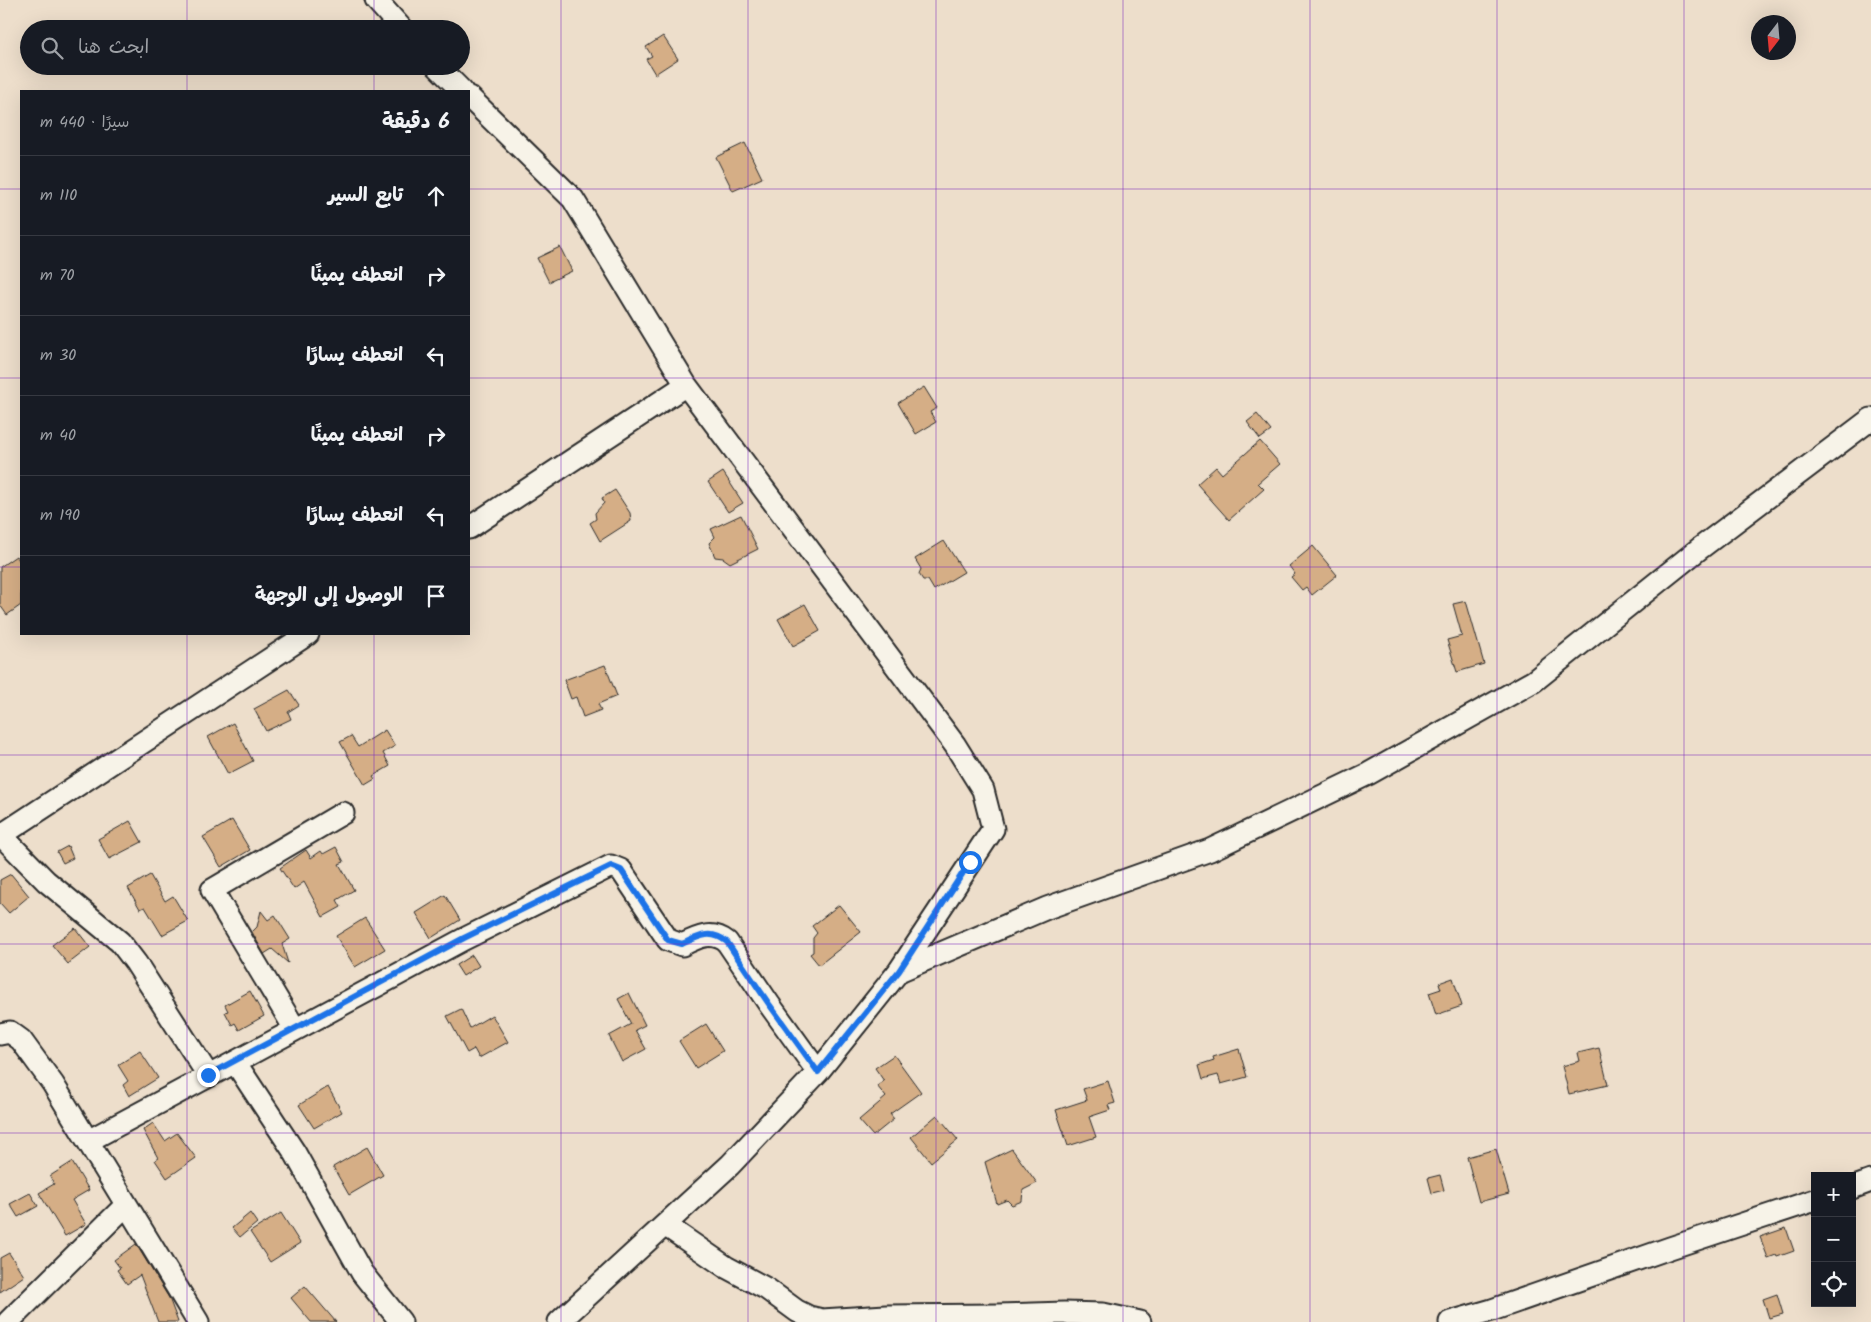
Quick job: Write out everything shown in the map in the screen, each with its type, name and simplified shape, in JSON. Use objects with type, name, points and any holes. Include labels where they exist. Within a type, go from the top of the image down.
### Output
[{"type":"street","points":[[376,0],[394,20]]},
{"type":"street","points":[[446,75],[461,90]]},
{"type":"street","points":[[470,98],[573,199],[686,385],[955,745],[983,790],[993,829],[899,971],[818,1072],[730,1165],[559,1322]]},
{"type":"street","points":[[470,527],[686,385]]},
{"type":"street","points":[[899,971],[1047,908],[1210,850],[1368,774],[1534,681],[1699,549],[1871,419]]},
{"type":"street","points":[[208,1075],[136,963],[120,942],[46,881],[0,835],[306,635]]},
{"type":"street","points":[[295,1029],[212,890],[343,813]]},
{"type":"street","points":[[88,1141],[464,938],[611,866],[621,870],[668,940],[682,944],[702,935],[719,936],[727,942],[818,1072]]},
{"type":"street","points":[[0,1034],[10,1032],[22,1040],[53,1084],[198,1322]]},
{"type":"street","points":[[235,1062],[295,1154],[362,1273],[401,1322]]},
{"type":"street","points":[[1856,1187],[1871,1182]]},
{"type":"street","points":[[1450,1322],[1492,1310],[1811,1201]]},
{"type":"street","points":[[8,1322],[126,1205]]},
{"type":"street","points":[[665,1225],[718,1262],[768,1289],[797,1311],[809,1317],[822,1320],[886,1316],[1064,1313],[1103,1314],[1140,1322]]},
{"type":"building","points":[[663,36],[678,59],[655,74],[646,59],[652,56],[646,47]]},
{"type":"building","points":[[745,143],[762,178],[733,191],[716,157]]},
{"type":"building","points":[[560,247],[572,271],[549,282],[537,258]]},
{"type":"building","points":[[924,387],[937,408],[930,412],[936,422],[916,434],[898,403]]},
{"type":"building","points":[[1257,414],[1271,431],[1260,439],[1247,422]]},
{"type":"building","points":[[1260,441],[1280,464],[1258,483],[1264,489],[1229,520],[1197,484],[1216,467],[1222,474]]},
{"type":"building","points":[[723,472],[743,503],[728,512],[708,482]]},
{"type":"building","points":[[615,490],[630,513],[631,521],[600,541],[590,523],[596,519],[595,513],[604,503],[602,498]]},
{"type":"building","points":[[741,515],[758,549],[730,563],[723,558],[715,557],[709,543],[715,537],[711,529]]},
{"type":"building","points":[[944,541],[964,572],[934,590],[928,580],[923,580],[919,574],[921,569],[915,559]]},
{"type":"building","points":[[1313,546],[1337,575],[1312,595],[1306,587],[1302,590],[1291,577],[1295,574],[1289,566]]},
{"type":"building","points":[[16,556],[20,562],[20,606],[7,615],[0,605],[0,567]]},
{"type":"building","points":[[1466,601],[1484,664],[1457,672],[1447,640],[1462,636],[1453,604]]},
{"type":"building","points":[[805,604],[820,631],[793,646],[778,619]]},
{"type":"building","points":[[605,665],[617,696],[598,704],[601,710],[583,717],[576,697],[571,699],[564,680]]},
{"type":"building","points":[[289,690],[299,705],[288,712],[291,719],[266,731],[254,709]]},
{"type":"building","points":[[233,723],[253,761],[228,774],[208,737]]},
{"type":"building","points":[[385,730],[395,746],[383,753],[390,766],[373,776],[375,779],[365,785],[340,742],[351,736],[358,747]]},
{"type":"building","points":[[232,820],[250,850],[221,867],[203,837]]},
{"type":"building","points":[[130,821],[142,842],[109,859],[98,839]]},
{"type":"building","points":[[68,846],[73,858],[63,863],[57,852]]},
{"type":"building","points":[[336,847],[344,862],[339,864],[354,890],[337,900],[341,907],[323,917],[304,882],[294,889],[280,868],[306,850],[311,858],[321,851],[323,854]]},
{"type":"building","points":[[11,874],[29,896],[9,913],[0,903],[0,880]]},
{"type":"building","points":[[150,875],[165,901],[173,896],[188,921],[162,935],[145,907],[140,909],[128,888]]},
{"type":"building","points":[[445,895],[460,920],[431,938],[416,913]]},
{"type":"building","points":[[839,905],[861,932],[819,965],[810,954],[813,952],[813,938],[817,933],[812,926]]},
{"type":"building","points":[[261,911],[268,920],[275,915],[290,939],[282,944],[288,963],[272,949],[264,954],[252,932],[257,927]]},
{"type":"building","points":[[365,918],[385,949],[355,967],[336,936]]},
{"type":"building","points":[[75,928],[90,947],[68,964],[52,945]]},
{"type":"building","points":[[472,955],[479,966],[463,976],[456,965]]},
{"type":"building","points":[[1453,978],[1462,1006],[1436,1015],[1429,993],[1441,989],[1439,983]]},
{"type":"building","points":[[250,991],[264,1016],[239,1030],[235,1023],[232,1025],[225,1012],[228,1011],[225,1005]]},
{"type":"building","points":[[629,993],[645,1025],[635,1030],[646,1049],[622,1062],[609,1036],[631,1024],[618,999]]},
{"type":"building","points":[[461,1009],[470,1028],[492,1015],[508,1042],[479,1058],[474,1049],[467,1053],[447,1016]]},
{"type":"building","points":[[706,1024],[723,1051],[696,1068],[679,1041]]},
{"type":"building","points":[[1599,1048],[1608,1085],[1569,1094],[1562,1066],[1580,1061],[1578,1053]]},
{"type":"building","points":[[1239,1049],[1247,1077],[1221,1084],[1218,1075],[1203,1079],[1199,1065],[1214,1060],[1213,1057]]},
{"type":"building","points":[[140,1051],[158,1078],[129,1096],[123,1085],[128,1081],[118,1065]]},
{"type":"building","points":[[894,1055],[921,1092],[890,1114],[894,1119],[873,1136],[859,1120],[886,1097],[877,1086],[884,1081],[875,1068]]},
{"type":"building","points":[[1108,1081],[1115,1103],[1108,1105],[1110,1110],[1089,1117],[1096,1137],[1068,1146],[1056,1110],[1087,1100],[1083,1089]]},
{"type":"building","points":[[328,1087],[342,1112],[314,1128],[299,1105]]},
{"type":"building","points":[[937,1115],[958,1140],[931,1162],[911,1137]]},
{"type":"building","points":[[153,1123],[165,1141],[177,1133],[196,1158],[167,1178],[155,1160],[158,1158],[143,1130]]},
{"type":"building","points":[[367,1147],[383,1175],[349,1195],[333,1167]]},
{"type":"building","points":[[1012,1149],[1037,1183],[1023,1190],[1022,1201],[1012,1205],[1007,1200],[997,1204],[985,1162]]},
{"type":"building","points":[[1496,1149],[1509,1194],[1479,1202],[1467,1157]]},
{"type":"building","points":[[72,1162],[89,1190],[72,1200],[86,1224],[65,1236],[39,1193],[54,1184],[50,1176]]},
{"type":"building","points":[[1440,1175],[1444,1190],[1432,1193],[1428,1178]]},
{"type":"building","points":[[30,1193],[38,1206],[18,1217],[10,1204]]},
{"type":"building","points":[[250,1213],[257,1223],[240,1237],[232,1228]]},
{"type":"building","points":[[281,1213],[300,1243],[270,1262],[250,1232]]},
{"type":"building","points":[[1786,1228],[1794,1251],[1768,1258],[1760,1237]]},
{"type":"building","points":[[136,1244],[169,1298],[178,1322],[158,1322],[140,1275],[127,1284],[117,1270],[120,1268],[114,1260]]},
{"type":"building","points":[[9,1253],[24,1276],[0,1292],[0,1258]]},
{"type":"building","points":[[305,1286],[336,1322],[311,1322],[291,1298]]},
{"type":"building","points":[[1777,1294],[1783,1314],[1769,1318],[1763,1299]]},
{"type":"route","points":[[208,1075],[464,938],[611,866],[621,870],[668,940],[682,944],[702,935],[719,936],[727,942],[818,1072],[899,971],[970,862]]}]
